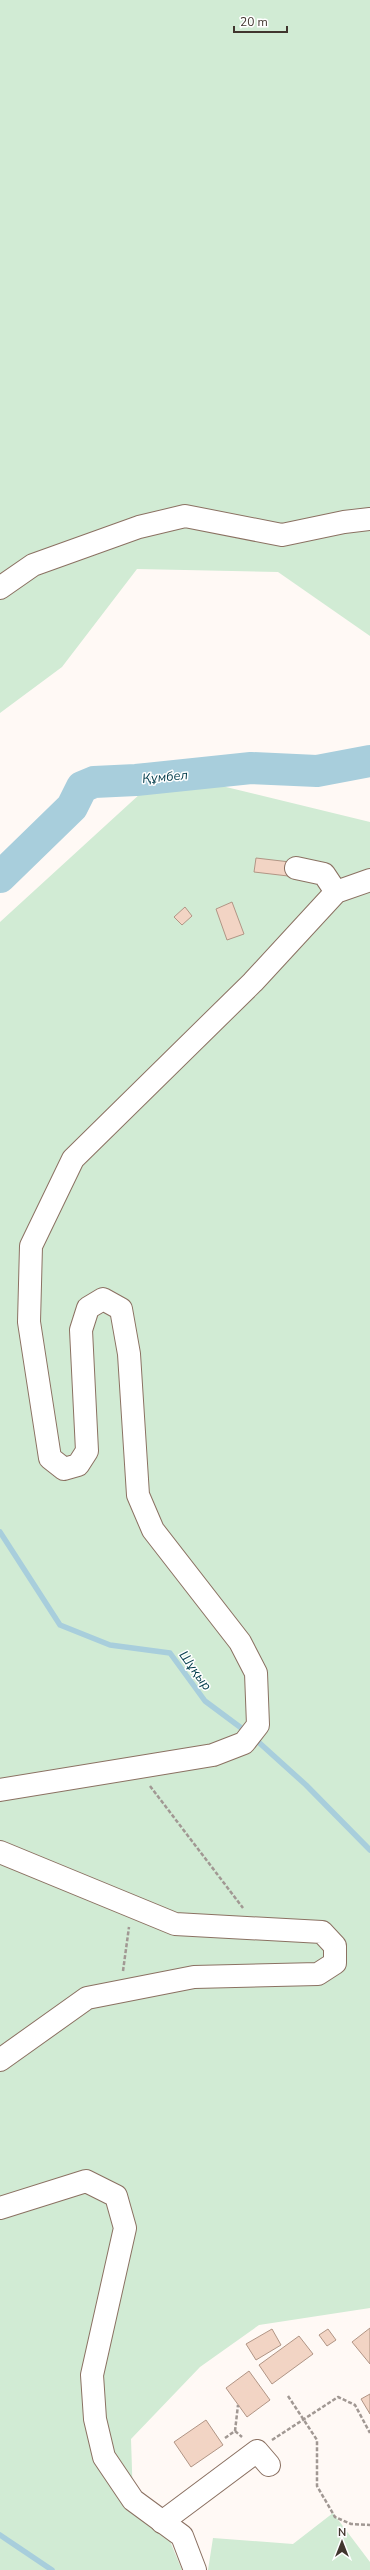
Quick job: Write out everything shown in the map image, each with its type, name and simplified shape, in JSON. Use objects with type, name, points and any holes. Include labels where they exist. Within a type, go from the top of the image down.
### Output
[{"type":"street","points":[[0,588],[33,565],[139,528],[185,516],[282,535],[344,522],[370,519]]},
{"type":"street","points":[[296,868],[324,874],[336,892]]},
{"type":"street","points":[[0,1790],[213,1756],[244,1742],[258,1725],[256,1673],[240,1642],[153,1530],[138,1495],[127,1339],[121,1309],[103,1299],[88,1308],[81,1330],[87,1451],[78,1465],[64,1469],[50,1458],[29,1322],[31,1246],[73,1158],[253,982],[336,892],[370,880]]},
{"type":"street","points":[[0,1852],[175,1924],[260,1930],[322,1932],[335,1946],[335,1963],[318,1974],[194,1977],[87,1998],[0,2060]]},
{"type":"street","points":[[0,2208],[86,2181],[116,2196],[125,2228],[92,2375],[95,2419],[104,2457],[133,2500],[182,2536],[195,2570]]},
{"type":"street","points":[[162,2522],[263,2458]]},
{"type":"path","points":[[137,1768],[260,1930]]},
{"type":"path","points":[[120,1992],[132,1906]]},
{"type":"path","points":[[288,2396],[317,2440],[318,2486],[335,2517],[351,2524],[370,2525]]},
{"type":"path","points":[[235,2431],[263,2458],[303,2418],[338,2397],[355,2404],[370,2433]]},
{"type":"path","points":[[225,2438],[235,2431],[238,2405]]},
{"type":"green space","points":[[0,0],[370,0],[370,636],[278,572],[137,569],[62,667],[0,713]]},
{"type":"green space","points":[[164,772],[370,822],[370,2308],[259,2325],[200,2367],[131,2439],[133,2500],[162,2522],[182,2570],[0,2570],[0,922]]},
{"type":"green space","points":[[333,2513],[370,2562],[370,2570],[208,2570],[213,2538],[293,2544]]},
{"type":"building","points":[[256,858],[290,862],[288,876],[254,872]]},
{"type":"building","points":[[232,902],[244,934],[227,940],[216,909]]},
{"type":"building","points":[[185,907],[192,916],[182,925],[174,917]]},
{"type":"building","points":[[370,2328],[370,2364],[352,2342]]},
{"type":"building","points":[[272,2329],[281,2345],[256,2360],[246,2344]]},
{"type":"building","points":[[328,2329],[336,2340],[327,2346],[319,2335]]},
{"type":"building","points":[[299,2336],[313,2354],[272,2384],[259,2365]]},
{"type":"building","points":[[249,2371],[270,2400],[247,2417],[226,2388]]},
{"type":"building","points":[[370,2394],[370,2414],[361,2399]]},
{"type":"building","points":[[206,2420],[223,2445],[191,2467],[174,2442]]},
{"type":"waterway","name":"Құмбел","points":[[0,877],[72,807],[82,787],[94,782],[136,780],[251,768],[317,771],[370,761]]},
{"type":"waterway","name":"Шұқыр","points":[[0,1532],[60,1625],[110,1645],[170,1653],[205,1701],[248,1733]]},
{"type":"waterway","name":"Шұқыр","points":[[254,1738],[306,1785],[370,1850]]},
{"type":"waterway","points":[[0,2535],[52,2570]]}]
